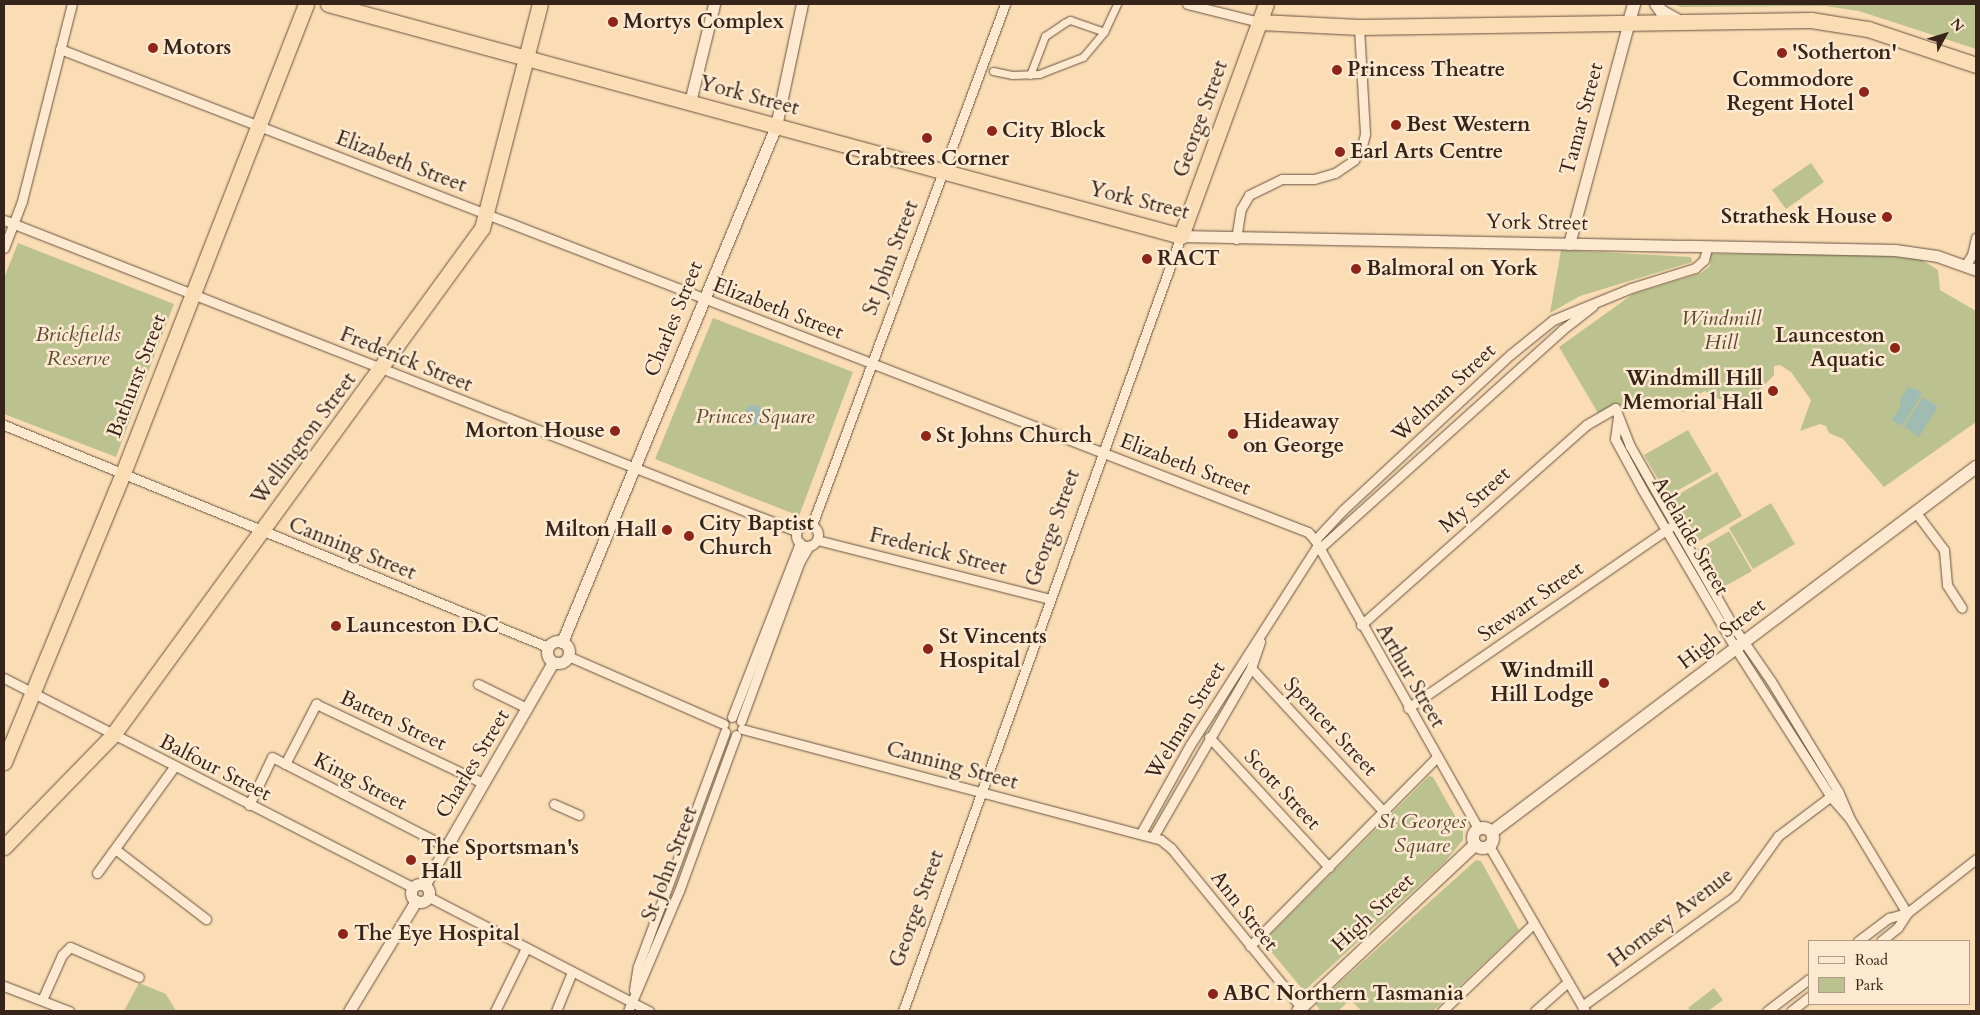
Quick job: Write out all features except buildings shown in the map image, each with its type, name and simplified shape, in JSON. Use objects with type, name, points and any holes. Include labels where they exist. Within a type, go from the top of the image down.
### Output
[{"type":"highway","name":"Bathurst Street","points":[[4,762],[34,694],[260,126],[306,4]]},
{"type":"highway","name":"York Street","points":[[328,4],[1181,236]]},
{"type":"highway","name":"Wellington Street","points":[[4,847],[112,736],[382,370],[466,252],[488,215],[540,4]]},
{"type":"highway","name":"George Street","points":[[1181,236],[1266,4]]},
{"type":"highway","points":[[1260,22],[1359,27],[1791,19],[1834,22],[1888,34],[1976,65]]},
{"type":"main road","name":"Tamar Street","points":[[1630,22],[1634,4]]},
{"type":"main road","points":[[1656,4],[1661,11],[1677,20]]},
{"type":"main road","name":"High Street","points":[[1492,832],[1917,514],[1976,467]]},
{"type":"main road","points":[[1484,827],[1492,832],[1494,838],[1489,846],[1483,848],[1475,845],[1473,836],[1478,828],[1484,827]]},
{"type":"main road","name":"High Street","points":[[1302,1010],[1475,845]]},
{"type":"street","points":[[4,248],[14,224],[72,4]]},
{"type":"street","points":[[690,102],[714,4]]},
{"type":"street","name":"Charles Street","points":[[562,642],[702,299],[776,126],[802,4]]},
{"type":"street","name":"St John Street","points":[[812,525],[870,363],[1005,4]]},
{"type":"street","points":[[993,71],[1030,75],[1052,71],[1083,57],[1104,32],[1117,4]]},
{"type":"street","points":[[1187,4],[1260,22]]},
{"type":"street","points":[[1030,75],[1045,36],[1064,23],[1070,20],[1104,32]]},
{"type":"street","name":"Tamar Street","points":[[1568,244],[1630,22]]},
{"type":"street","points":[[1236,239],[1241,209],[1249,195],[1282,179],[1314,179],[1336,173],[1354,160],[1362,146],[1365,134],[1359,27]]},
{"type":"street","name":"Elizabeth Street","points":[[60,49],[702,299],[1278,519],[1308,532],[1317,544]]},
{"type":"street","name":"Frederick Street","points":[[4,220],[796,531]]},
{"type":"street","name":"York Street","points":[[1181,236],[1236,239],[1895,250],[1924,253],[1976,271]]},
{"type":"street","name":"George Street","points":[[903,1011],[1181,236]]},
{"type":"street","points":[[1965,266],[1972,255],[1976,237]]},
{"type":"street","name":"Welman Street","points":[[1141,833],[1190,744],[1265,630],[1317,544],[1342,510],[1544,328],[1562,315],[1612,295],[1695,268],[1704,260],[1707,248]]},
{"type":"street","name":"Welman Street","points":[[1317,544],[1562,330],[1612,295]]},
{"type":"street","name":"Adelaide Street","points":[[1617,412],[1630,446],[1651,483],[1670,526],[1731,632],[1771,680],[1810,744],[1820,770]]},
{"type":"street","name":"Adelaide Street","points":[[1617,412],[1614,437],[1642,488],[1670,526]]},
{"type":"street","name":"My Street","points":[[1361,625],[1586,425],[1617,412]]},
{"type":"street","name":"Canning Street","points":[[4,425],[548,648]]},
{"type":"street","points":[[1621,452],[1630,446]]},
{"type":"street","points":[[1629,465],[1638,460]]},
{"type":"street","points":[[1642,488],[1651,483]]},
{"type":"street","points":[[1917,514],[1944,550],[1946,585],[1962,608]]},
{"type":"street","points":[[801,525],[812,525],[817,530],[817,540],[809,546],[800,543],[796,531],[801,525]]},
{"type":"street","name":"Stewart Street","points":[[1408,708],[1670,526]]},
{"type":"street","name":"Frederick Street","points":[[817,540],[1051,599]]},
{"type":"street","name":"St John Street","points":[[630,1007],[680,886],[780,620],[784,597],[800,543]]},
{"type":"street","name":"Arthur Street","points":[[1317,544],[1436,758],[1478,828]]},
{"type":"street","name":"St John Street","points":[[732,717],[771,616],[784,597],[809,546]]},
{"type":"street","points":[[771,616],[780,620]]},
{"type":"street","name":"Welman Street","points":[[1153,837],[1209,737],[1251,668],[1265,630]]},
{"type":"street","points":[[556,642],[562,642],[568,649],[568,656],[562,662],[553,662],[548,658],[548,648],[556,642]]},
{"type":"street","points":[[760,644],[770,647]]},
{"type":"street","name":"Adelaide Street","points":[[1741,645],[1762,686],[1784,722],[1801,749],[1820,770],[1907,913]]},
{"type":"street","points":[[568,656],[725,728],[740,729]]},
{"type":"street","name":"Charles Street","points":[[425,884],[553,662]]},
{"type":"street","name":"Spencer Street","points":[[1251,668],[1383,811]]},
{"type":"street","points":[[747,677],[757,680]]},
{"type":"street","name":"Balfour Street","points":[[4,678],[112,736],[412,888]]},
{"type":"street","points":[[1762,686],[1771,680]]},
{"type":"street","points":[[478,684],[528,708]]},
{"type":"street","name":"Batten Street","points":[[285,764],[316,704],[483,783]]},
{"type":"street","points":[[1784,722],[1793,716]]},
{"type":"street","points":[[725,728],[732,717],[740,729]]},
{"type":"street","name":"St John Street","points":[[630,1007],[638,966],[671,882],[725,728]]},
{"type":"street","name":"Canning Street","points":[[740,729],[1153,837]]},
{"type":"street","name":"Scott Street","points":[[1209,737],[1329,867]]},
{"type":"street","points":[[1801,749],[1810,744]]},
{"type":"street","points":[[249,805],[272,757],[285,764]]},
{"type":"street","points":[[1250,946],[1436,758]]},
{"type":"street","points":[[715,760],[725,764]]},
{"type":"street","name":"King Street","points":[[285,764],[446,846]]},
{"type":"street","points":[[97,873],[174,767]]},
{"type":"street","name":"Hornsey Avenue","points":[[1583,1009],[1735,896],[1778,836],[1835,794]]},
{"type":"street","points":[[554,804],[579,815]]},
{"type":"street","name":"Ann Street","points":[[1153,837],[1171,848],[1302,1010]]},
{"type":"street","points":[[685,843],[695,847]]},
{"type":"street","points":[[1489,846],[1583,1009]]},
{"type":"street","points":[[115,849],[206,919]]},
{"type":"street","points":[[1882,940],[1898,927],[1907,913],[1976,859]]},
{"type":"street","points":[[671,882],[680,886]]},
{"type":"street","points":[[429,897],[422,902],[416,901],[411,895],[412,888],[419,883],[425,884],[429,897],[572,972],[630,1007],[649,1011]]},
{"type":"street","points":[[349,1011],[416,901]]},
{"type":"street","points":[[1859,940],[1889,918],[1907,913]]},
{"type":"street","points":[[1442,1011],[1533,924]]},
{"type":"street","points":[[42,1000],[62,955],[70,947],[139,977]]},
{"type":"street","points":[[495,1011],[526,948]]},
{"type":"street","points":[[556,1011],[572,972]]},
{"type":"street","points":[[1766,1011],[1808,980]]},
{"type":"street","points":[[1535,1011],[1568,982]]},
{"type":"street","points":[[4,986],[69,1011]]},
{"type":"street","points":[[1791,1011],[1808,998]]},
{"type":"green space","points":[[1673,4],[1976,4],[1976,49],[1859,11],[1825,6],[1681,7]]},
{"type":"green space","points":[[1811,163],[1824,182],[1786,209],[1772,190]]},
{"type":"green space","name":"Brickfields Reserve","points":[[18,243],[174,304],[116,457],[4,414],[4,278]]},
{"type":"green space","points":[[1561,250],[1691,257],[1692,262],[1580,296],[1550,313]]},
{"type":"green space","name":"Windmill Hill","points":[[1711,254],[1863,254],[1920,259],[1938,270],[1940,290],[1976,311],[1976,422],[1884,487],[1843,439],[1829,433],[1826,426],[1820,424],[1800,431],[1811,400],[1791,372],[1780,365],[1774,366],[1774,375],[1753,397],[1729,401],[1715,398],[1705,391],[1696,396],[1690,409],[1685,412],[1643,404],[1620,405],[1598,413],[1559,347],[1633,294],[1701,273],[1710,266]]},
{"type":"green space","name":"Princes Square","points":[[713,318],[853,372],[799,516],[655,459]]},
{"type":"green space","points":[[1688,430],[1712,471],[1668,496],[1644,455]]},
{"type":"green space","points":[[1717,472],[1742,516],[1699,541],[1674,497]]},
{"type":"green space","points":[[1771,503],[1795,544],[1753,569],[1729,528]]},
{"type":"green space","points":[[1729,531],[1752,571],[1720,589],[1697,550]]},
{"type":"green space","name":"St Georges Square","points":[[1429,776],[1433,777],[1463,830],[1463,840],[1444,863],[1304,991],[1263,942]]},
{"type":"green space","name":"St Georges Square","points":[[1476,860],[1481,861],[1519,930],[1433,1011],[1362,1011],[1350,1000],[1338,1011],[1320,1011],[1316,1004]]},
{"type":"green space","points":[[139,983],[166,994],[176,1011],[124,1011]]},
{"type":"green space","points":[[1714,988],[1723,1000],[1708,1011],[1691,1011],[1688,1008]]},
{"type":"water","points":[[1909,387],[1921,391],[1921,395],[1902,426],[1892,420],[1900,407],[1901,397]]},
{"type":"water","points":[[1923,397],[1938,407],[1919,437],[1904,427]]},
{"type":"water","points":[[750,405],[758,405],[764,411],[764,419],[758,425],[750,425],[744,419],[744,411]]},
{"type":"place","name":"Mortys Complex","points":[[613,22]]},
{"type":"place","name":"Motors","points":[[153,48]]},
{"type":"place","name":"'Sotherton'","points":[[1782,53]]},
{"type":"place","name":"Princess Theatre","points":[[1337,70]]},
{"type":"place","name":"Commodore Regent Hotel","points":[[1864,92]]},
{"type":"place","name":"Best Western","points":[[1396,125]]},
{"type":"place","name":"City Block","points":[[992,131]]},
{"type":"place","name":"Crabtrees Corner","points":[[927,138]]},
{"type":"place","name":"Earl Arts Centre","points":[[1340,152]]},
{"type":"place","name":"Strathesk House","points":[[1887,217]]},
{"type":"place","name":"RACT","points":[[1147,259]]},
{"type":"place","name":"Balmoral on York","points":[[1356,269]]},
{"type":"place","name":"Launceston Aquatic","points":[[1895,348]]},
{"type":"place","name":"Windmill Hill Memorial Hall","points":[[1773,391]]},
{"type":"place","name":"Morton House","points":[[615,431]]},
{"type":"place","name":"Hideaway on George","points":[[1233,434]]},
{"type":"place","name":"St Johns Church","points":[[926,436]]},
{"type":"place","name":"Milton Hall","points":[[667,530]]},
{"type":"place","name":"City Baptist Church","points":[[689,536]]},
{"type":"place","name":"Launceston D.C","points":[[336,626]]},
{"type":"place","name":"St Vincents Hospital","points":[[928,649]]},
{"type":"place","name":"Windmill Hill Lodge","points":[[1604,683]]},
{"type":"place","name":"The Sportsman's Hall","points":[[411,860]]},
{"type":"place","name":"The Eye Hospital","points":[[343,934]]},
{"type":"place","name":"ABC Northern Tasmania","points":[[1213,994]]}]
